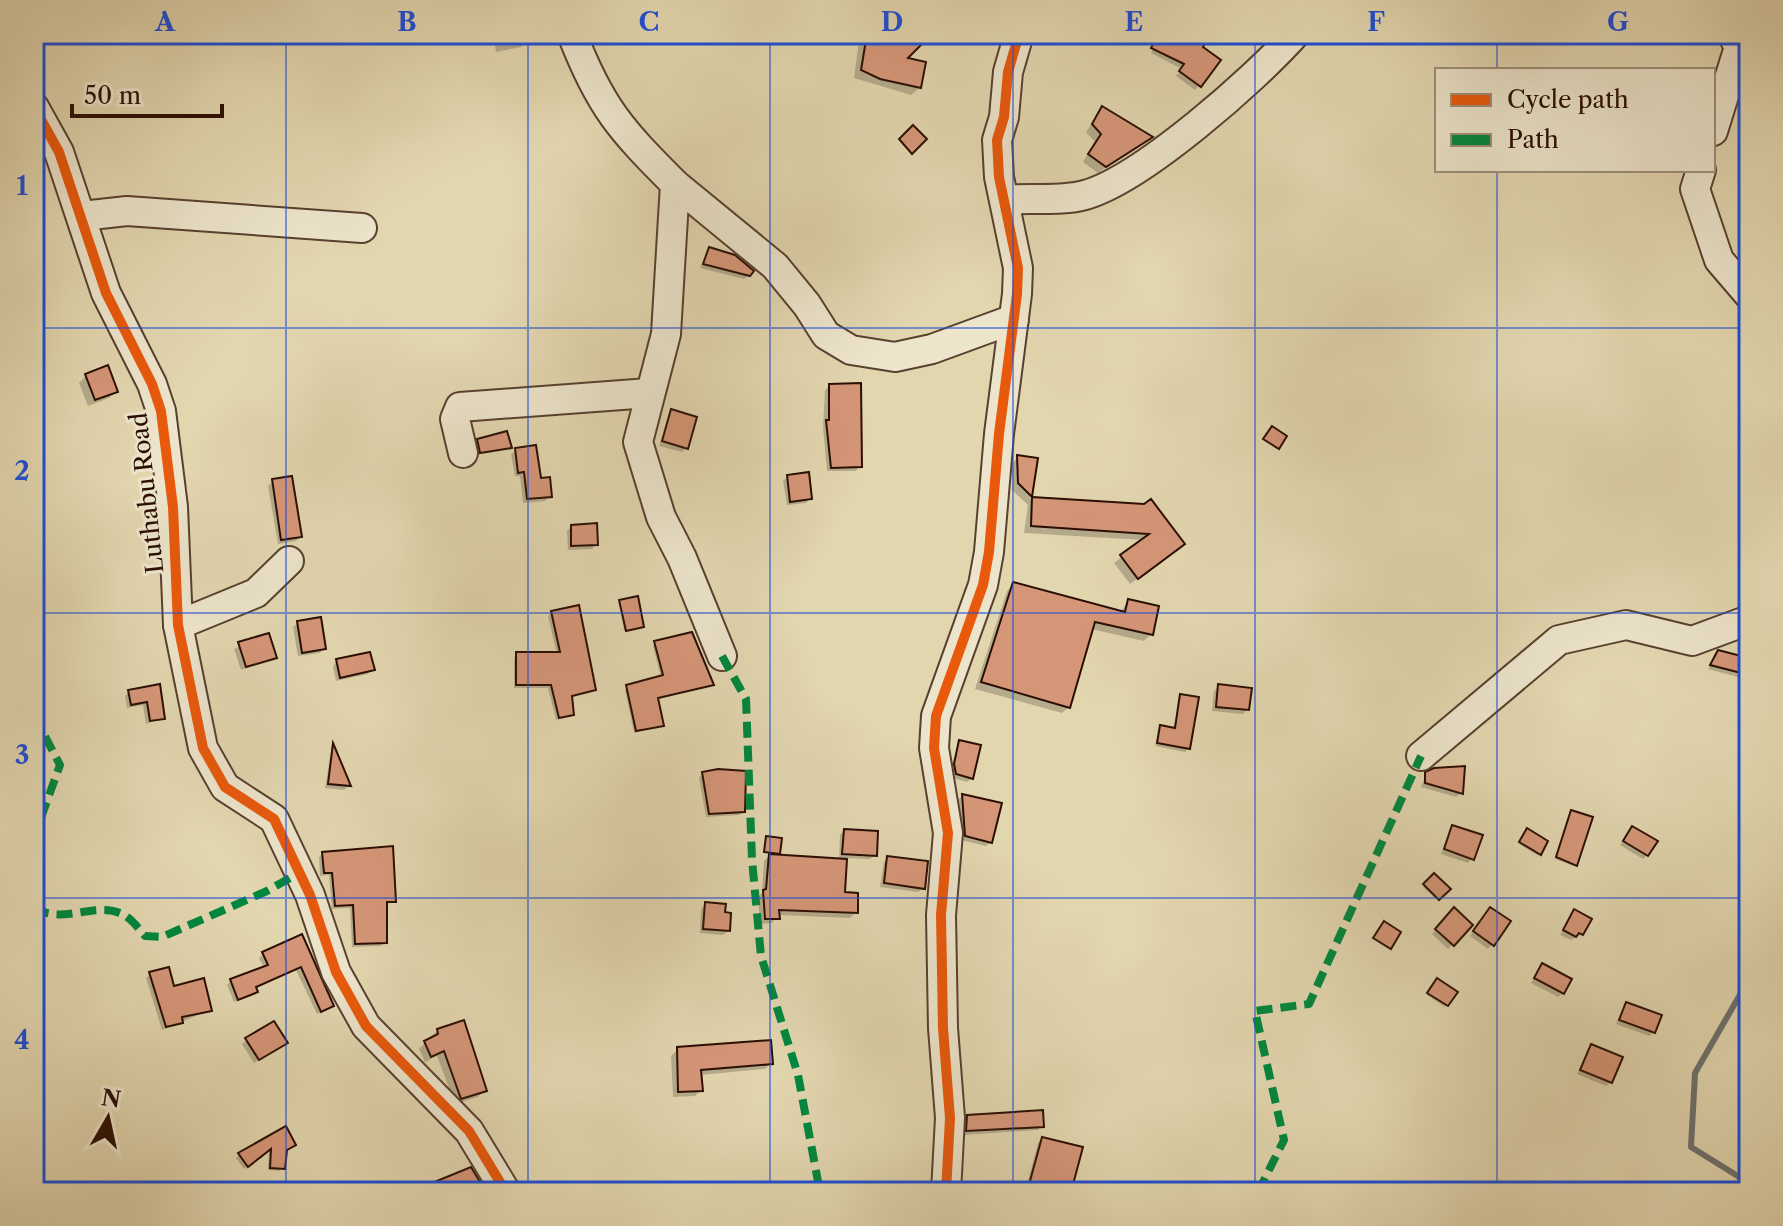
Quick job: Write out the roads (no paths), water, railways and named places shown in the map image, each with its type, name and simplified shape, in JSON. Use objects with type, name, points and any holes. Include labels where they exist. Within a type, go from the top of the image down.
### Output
[{"type":"street","points":[[572,34],[591,83],[619,129],[675,184],[775,266],[807,305],[826,335],[851,350],[895,357],[932,349],[1014,319]]},
{"type":"street","points":[[946,1192],[950,1118],[943,1028],[941,915],[948,833],[934,748],[936,716],[983,585],[1018,268],[999,177],[997,140],[1004,117],[1008,72],[1019,34]]},
{"type":"street","points":[[1005,200],[1084,196],[1106,187],[1135,170],[1234,94],[1295,34]]},
{"type":"street","points":[[1715,125],[1739,47],[1732,34]]},
{"type":"street","name":"Luthabu Road","points":[[34,107],[59,152],[106,293],[152,384],[161,411],[173,507],[178,625],[203,748],[225,787],[274,819],[310,895],[336,972],[366,1026],[469,1131],[506,1192]]},
{"type":"street","points":[[1700,172],[1695,189],[1719,260],[1749,295]]},
{"type":"street","points":[[675,184],[666,334],[638,442],[661,517],[682,558],[722,656]]},
{"type":"street","points":[[82,216],[127,211],[362,228]]},
{"type":"street","points":[[463,453],[455,419],[460,407],[649,393]]},
{"type":"street","points":[[178,625],[256,593],[289,561]]},
{"type":"street","points":[[1421,756],[1559,640],[1626,625],[1692,641],[1749,620]]},
{"type":"waterway","points":[[1749,979],[1695,1073],[1691,1147],[1749,1183]]}]
